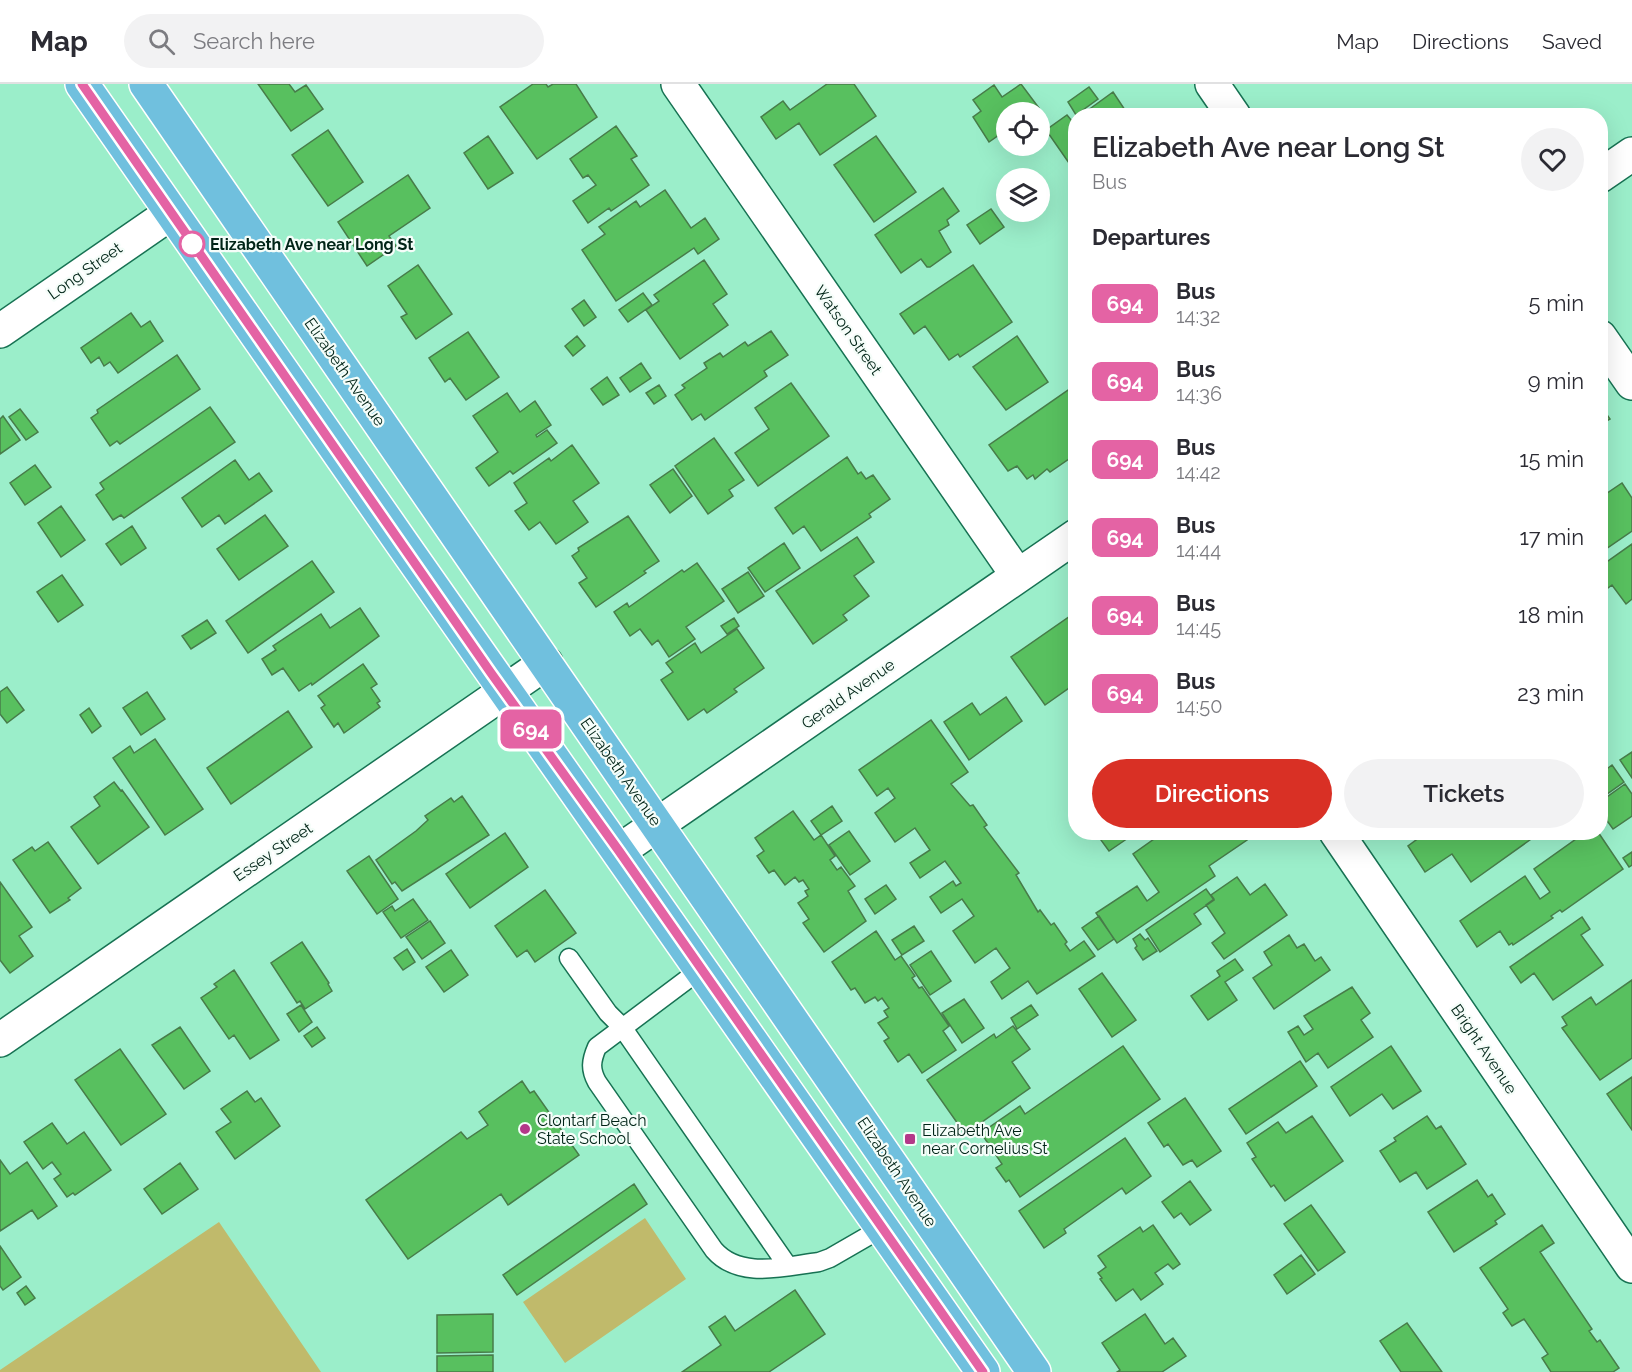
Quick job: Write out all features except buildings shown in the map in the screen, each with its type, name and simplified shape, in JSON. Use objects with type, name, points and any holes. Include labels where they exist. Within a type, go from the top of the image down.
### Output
[{"type":"highway","points":[[82,84],[504,692],[619,851],[983,1372]]},
{"type":"highway","name":"Elizabeth Avenue","points":[[146,84],[1034,1372]]},
{"type":"street","name":"Watson Street","points":[[678,84],[1018,576]]},
{"type":"street","points":[[1212,84],[1228,108]]},
{"type":"street","points":[[1608,170],[1632,154]]},
{"type":"street","name":"Long Street","points":[[0,331],[171,213]]},
{"type":"street","points":[[1608,348],[1632,383]]},
{"type":"street","name":"Gerald Avenue","points":[[619,851],[1068,542]]},
{"type":"street","name":"Essey Street","points":[[0,1040],[546,663]]},
{"type":"street","name":"Bright Avenue","points":[[1341,840],[1632,1266]]},
{"type":"lane","points":[[569,958],[608,1013],[622,1027],[787,1265]]},
{"type":"lane","points":[[701,969],[597,1047],[592,1059],[593,1074],[714,1250],[727,1262],[744,1268],[819,1262],[882,1228]]},
{"type":"shaded area","points":[[645,1218],[686,1279],[565,1363],[523,1302]]},
{"type":"shaded area","points":[[219,1222],[321,1372],[0,1372],[0,1370]]},
{"type":"bus line","name":"694","points":[[82,84],[491,673],[619,851],[983,1372]]},
{"type":"place","name":"Elizabeth Ave near Long St","points":[[192,244]]},
{"type":"place","name":"Clontarf Beach State School","points":[[525,1129]]},
{"type":"place","name":"Elizabeth Ave near Cornelius St","points":[[910,1139]]}]
